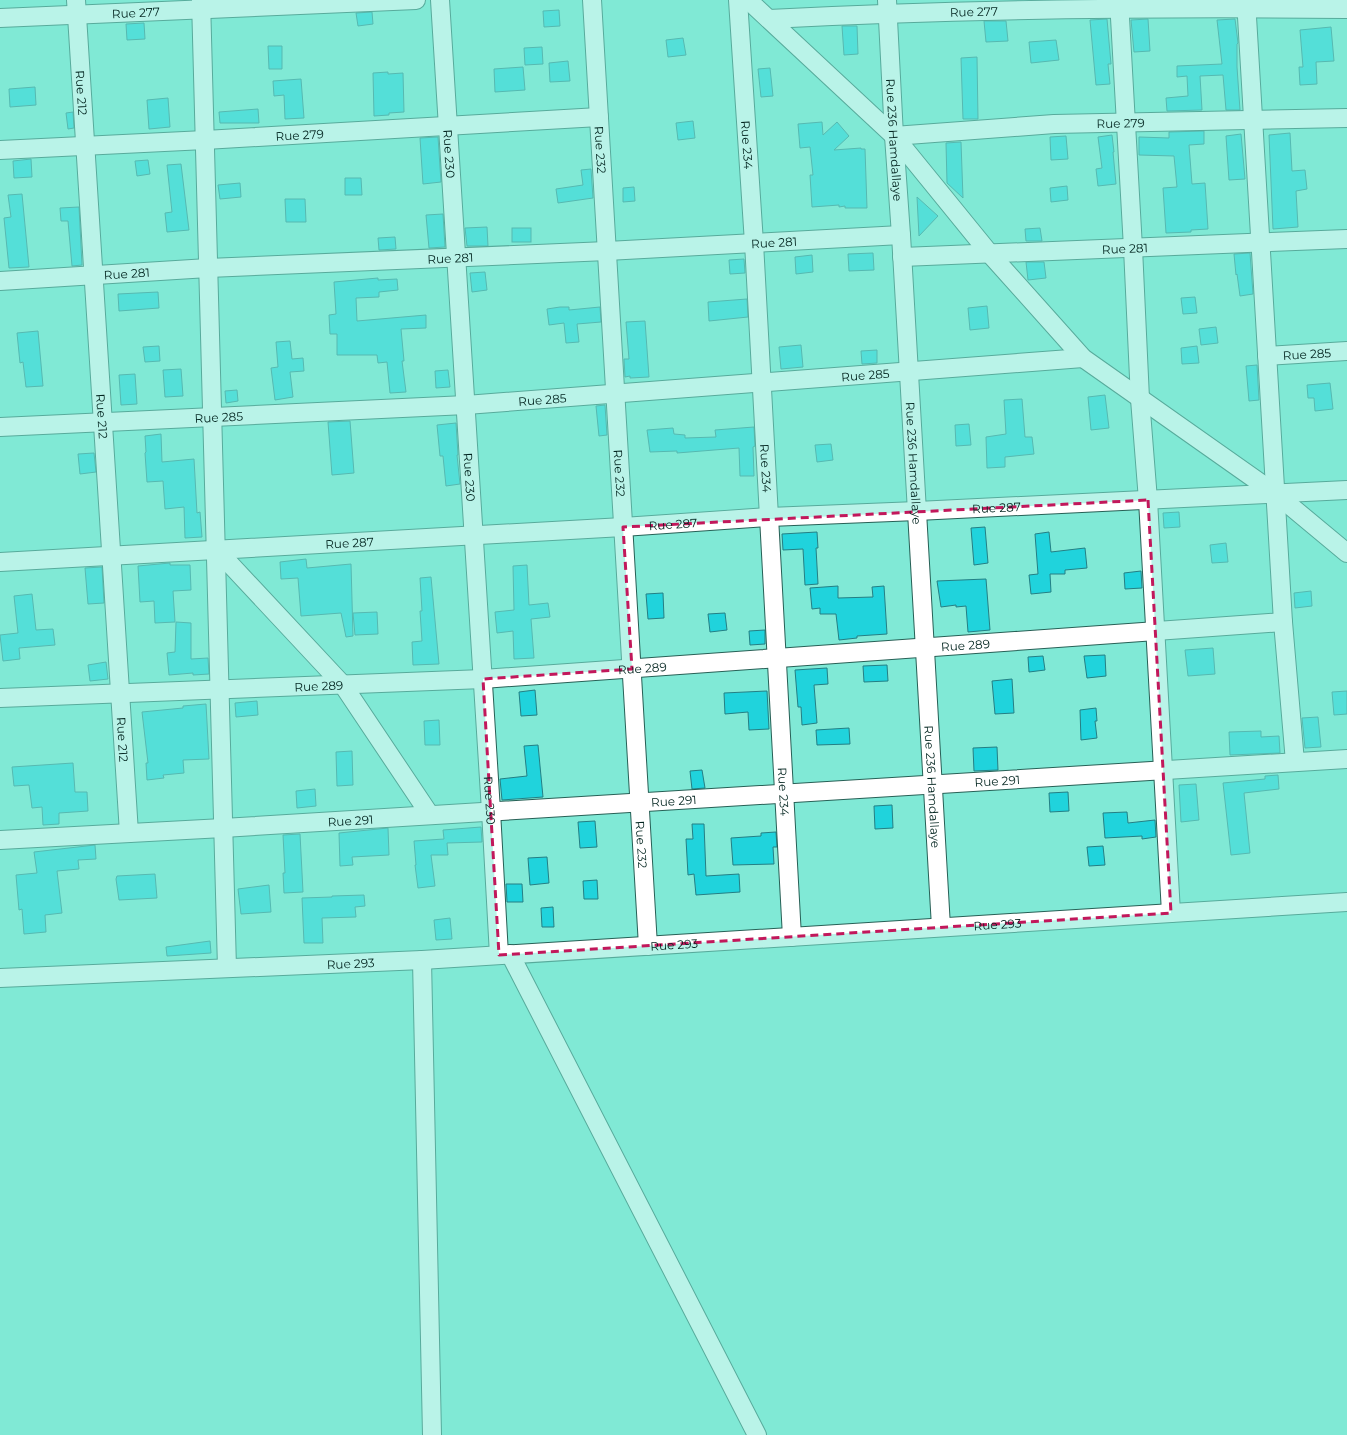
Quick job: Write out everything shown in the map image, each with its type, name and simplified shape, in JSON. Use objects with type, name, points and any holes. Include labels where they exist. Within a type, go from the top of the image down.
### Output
[{"type":"street","name":"Rue 277","points":[[0,18],[76,7],[416,0]]},
{"type":"street","name":"Rue 230","points":[[440,0],[491,812],[505,955]]},
{"type":"street","name":"Rue 232","points":[[592,0],[648,946]]},
{"type":"street","name":"Rue 234","points":[[738,0],[754,243],[792,937]]},
{"type":"street","points":[[748,0],[894,136],[990,254],[1083,358],[1276,494],[1347,553]]},
{"type":"street","points":[[1119,4],[1140,399],[1148,500],[1171,913]]},
{"type":"street","name":"Rue 277","points":[[768,19],[888,6],[1246,4],[1347,8]]},
{"type":"street","points":[[1246,4],[1283,622],[1295,762]]},
{"type":"street","points":[[201,5],[227,968]]},
{"type":"street","name":"Rue 236 Hamdallaye","points":[[888,6],[894,136],[941,927]]},
{"type":"street","name":"Rue 212","points":[[76,7],[129,833]]},
{"type":"street","name":"Rue 279","points":[[0,150],[205,140],[599,117]]},
{"type":"street","name":"Rue 279","points":[[894,136],[1054,124],[1347,118]]},
{"type":"street","name":"Rue 281","points":[[0,281],[208,268],[457,258],[901,236]]},
{"type":"street","name":"Rue 281","points":[[902,257],[1347,239]]},
{"type":"street","name":"Rue 285","points":[[1267,356],[1347,351]]},
{"type":"street","name":"Rue 285","points":[[0,427],[466,405],[1083,358]]},
{"type":"street","name":"Rue 287","points":[[0,562],[474,534],[623,527],[769,517],[1347,490]]},
{"type":"street","points":[[216,549],[343,685],[430,815]]},
{"type":"street","name":"Rue 289","points":[[0,698],[483,680],[1283,622]]},
{"type":"street","name":"Rue 291","points":[[0,840],[491,812],[1347,759]]},
{"type":"street","name":"Rue 293","points":[[0,978],[422,960],[1347,902]]},
{"type":"street","points":[[505,955],[757,1435]]},
{"type":"street","points":[[422,960],[432,1435]]},
{"type":"highlighted area","points":[[1148,500],[1171,913],[499,955],[483,679],[632,669],[623,527]]},
{"type":"building","points":[[559,10],[560,26],[544,27],[543,11]]},
{"type":"building","points":[[372,12],[373,24],[358,26],[356,13]]},
{"type":"building","points":[[1107,19],[1111,64],[1108,64],[1110,84],[1096,85],[1090,20]]},
{"type":"building","points":[[1148,19],[1150,51],[1134,52],[1131,20]]},
{"type":"building","points":[[1235,19],[1238,43],[1237,67],[1240,110],[1226,110],[1223,75],[1200,76],[1202,110],[1167,111],[1166,98],[1188,96],[1187,76],[1177,77],[1177,66],[1222,64],[1217,20]]},
{"type":"building","points":[[984,21],[1006,21],[1008,41],[986,42]]},
{"type":"building","points":[[144,23],[145,39],[127,40],[126,24]]},
{"type":"building","points":[[842,26],[857,26],[858,54],[844,55]]},
{"type":"building","points":[[1331,27],[1334,61],[1316,62],[1317,84],[1300,85],[1299,67],[1303,67],[1300,30]]},
{"type":"building","points":[[683,38],[686,55],[668,57],[666,40]]},
{"type":"building","points":[[1056,40],[1059,60],[1031,63],[1029,42]]},
{"type":"building","points":[[268,46],[282,46],[282,69],[269,69]]},
{"type":"building","points":[[542,47],[543,64],[525,65],[524,48]]},
{"type":"building","points":[[977,57],[978,119],[963,119],[961,58]]},
{"type":"building","points":[[568,61],[570,81],[550,82],[549,63]]},
{"type":"building","points":[[523,67],[525,90],[495,92],[494,69]]},
{"type":"building","points":[[770,68],[773,96],[761,97],[758,69]]},
{"type":"building","points":[[388,72],[388,74],[403,73],[404,112],[374,116],[373,73]]},
{"type":"building","points":[[301,79],[304,118],[285,119],[284,95],[274,96],[273,81]]},
{"type":"building","points":[[35,87],[36,105],[10,107],[9,89]]},
{"type":"building","points":[[168,98],[170,127],[149,129],[147,100]]},
{"type":"building","points":[[258,109],[259,123],[220,123],[219,112]]},
{"type":"building","points":[[73,112],[74,128],[68,129],[66,113]]},
{"type":"building","points":[[693,121],[695,138],[678,140],[676,123]]},
{"type":"building","points":[[822,122],[823,135],[837,122],[849,136],[834,150],[865,149],[867,208],[845,208],[845,206],[839,207],[839,205],[812,207],[810,175],[813,175],[810,147],[800,148],[798,124]]},
{"type":"building","points":[[1204,131],[1204,144],[1189,145],[1192,184],[1205,183],[1208,229],[1191,230],[1191,232],[1166,233],[1163,188],[1177,187],[1174,156],[1139,155],[1139,137],[1169,138],[1169,132]]},
{"type":"building","points":[[1290,133],[1292,171],[1305,170],[1307,189],[1296,191],[1298,227],[1273,229],[1269,135]]},
{"type":"building","points":[[1241,134],[1245,179],[1229,180],[1226,136]]},
{"type":"building","points":[[1112,135],[1116,184],[1098,186],[1096,169],[1102,168],[1098,137]]},
{"type":"building","points":[[1066,136],[1068,159],[1051,160],[1050,137]]},
{"type":"building","points":[[438,137],[441,182],[423,184],[420,138]]},
{"type":"building","points":[[961,142],[963,198],[947,183],[946,143]]},
{"type":"building","points":[[31,159],[32,177],[14,178],[13,161]]},
{"type":"building","points":[[148,160],[150,174],[137,176],[135,161]]},
{"type":"building","points":[[181,164],[189,230],[167,232],[165,213],[172,212],[167,165]]},
{"type":"building","points":[[591,169],[593,198],[558,203],[556,189],[583,185],[581,170]]},
{"type":"building","points":[[345,178],[361,178],[362,195],[345,195]]},
{"type":"building","points":[[240,183],[241,197],[220,199],[218,185]]},
{"type":"building","points":[[1067,186],[1068,200],[1051,202],[1050,188]]},
{"type":"building","points":[[634,187],[635,201],[623,202],[623,188]]},
{"type":"building","points":[[22,194],[29,267],[9,268],[4,218],[11,217],[8,195]]},
{"type":"building","points":[[917,197],[938,216],[919,236]]},
{"type":"building","points":[[285,199],[305,199],[306,222],[286,222]]},
{"type":"building","points":[[79,207],[82,265],[72,266],[68,221],[61,221],[60,208]]},
{"type":"building","points":[[443,214],[445,247],[429,248],[426,215]]},
{"type":"building","points":[[487,227],[488,246],[467,246],[465,228]]},
{"type":"building","points":[[512,228],[531,228],[531,242],[512,242]]},
{"type":"building","points":[[1040,228],[1042,241],[1026,241],[1025,229]]},
{"type":"building","points":[[395,237],[396,249],[379,250],[378,238]]},
{"type":"building","points":[[873,253],[874,270],[849,271],[848,254]]},
{"type":"building","points":[[1250,253],[1253,294],[1240,296],[1234,254]]},
{"type":"building","points":[[812,255],[813,272],[796,274],[795,257]]},
{"type":"building","points":[[744,259],[745,273],[730,274],[729,260]]},
{"type":"building","points":[[1026,262],[1044,262],[1046,278],[1028,280]]},
{"type":"building","points":[[485,272],[487,290],[472,292],[470,273]]},
{"type":"building","points":[[378,278],[378,280],[397,279],[398,290],[379,292],[379,297],[356,298],[357,321],[426,315],[426,328],[401,329],[404,361],[402,361],[406,392],[390,393],[387,362],[378,363],[377,355],[337,355],[337,334],[330,334],[329,315],[336,314],[334,282]]},
{"type":"building","points":[[158,292],[159,308],[119,311],[118,294]]},
{"type":"building","points":[[1195,297],[1197,313],[1183,314],[1181,298]]},
{"type":"building","points":[[747,299],[748,317],[709,321],[708,302]]},
{"type":"building","points":[[987,306],[989,328],[970,330],[968,308]]},
{"type":"building","points":[[569,307],[569,310],[600,307],[601,322],[577,324],[579,342],[566,343],[564,323],[549,325],[547,309]]},
{"type":"building","points":[[645,321],[649,377],[625,377],[624,359],[629,359],[626,322]]},
{"type":"building","points":[[1216,327],[1218,343],[1201,345],[1199,329]]},
{"type":"building","points":[[38,331],[43,386],[26,387],[23,362],[20,363],[17,333]]},
{"type":"building","points":[[290,341],[292,359],[303,358],[304,371],[290,372],[293,397],[275,400],[271,368],[278,367],[276,342]]},
{"type":"building","points":[[801,345],[803,367],[781,369],[779,347]]},
{"type":"building","points":[[159,346],[160,361],[145,362],[143,347]]},
{"type":"building","points":[[1197,346],[1199,363],[1182,364],[1181,348]]},
{"type":"building","points":[[877,350],[877,363],[862,364],[861,351]]},
{"type":"building","points":[[1257,365],[1259,400],[1249,401],[1246,366]]},
{"type":"building","points":[[181,369],[183,396],[165,397],[163,370]]},
{"type":"building","points":[[448,370],[450,387],[436,388],[435,371]]},
{"type":"building","points":[[135,374],[137,404],[121,405],[119,375]]},
{"type":"building","points":[[1330,383],[1333,409],[1315,411],[1314,398],[1308,398],[1307,385]]},
{"type":"building","points":[[237,390],[238,401],[226,403],[225,391]]},
{"type":"building","points":[[1105,395],[1109,428],[1091,430],[1088,397]]},
{"type":"building","points":[[1022,399],[1025,437],[1032,437],[1034,454],[1005,457],[1005,467],[987,468],[986,437],[1006,434],[1004,400]]},
{"type":"building","points":[[605,405],[607,435],[599,436],[596,406]]},
{"type":"building","points":[[350,421],[354,473],[332,475],[328,422]]},
{"type":"building","points":[[456,423],[460,484],[446,486],[443,456],[440,456],[437,425]]},
{"type":"building","points":[[969,424],[971,445],[956,446],[955,425]]},
{"type":"building","points":[[754,427],[754,476],[740,476],[739,448],[677,453],[677,451],[650,452],[647,430],[673,428],[674,434],[685,435],[685,438],[716,437],[715,430]]},
{"type":"building","points":[[161,434],[162,462],[194,459],[197,513],[200,512],[202,537],[185,538],[184,507],[165,509],[163,481],[147,482],[145,436]]},
{"type":"building","points":[[831,444],[833,460],[817,462],[815,445]]},
{"type":"building","points":[[94,453],[96,472],[80,474],[78,454]]},
{"type":"building","points":[[1179,512],[1180,527],[1164,528],[1163,513]]},
{"type":"building","points":[[985,527],[988,563],[974,565],[971,528]]},
{"type":"building","points":[[817,532],[818,548],[816,548],[818,584],[805,585],[803,549],[783,550],[782,534]]},
{"type":"building","points":[[1049,532],[1051,552],[1085,548],[1087,568],[1065,570],[1065,574],[1050,574],[1051,592],[1031,594],[1029,575],[1038,574],[1035,534]]},
{"type":"building","points":[[1226,543],[1228,562],[1212,563],[1210,545]]},
{"type":"building","points":[[306,559],[307,568],[351,564],[353,636],[346,637],[341,613],[301,616],[298,578],[281,579],[280,562]]},
{"type":"building","points":[[170,563],[170,565],[190,565],[191,590],[173,591],[175,622],[155,623],[154,601],[140,602],[138,566]]},
{"type":"building","points":[[527,565],[529,605],[548,603],[550,617],[531,619],[534,658],[514,659],[513,631],[497,633],[495,612],[514,610],[513,566]]},
{"type":"building","points":[[102,567],[104,603],[88,604],[85,568]]},
{"type":"building","points":[[1141,571],[1142,588],[1125,589],[1124,573]]},
{"type":"building","points":[[431,577],[439,664],[413,665],[412,642],[422,641],[420,578]]},
{"type":"building","points":[[986,579],[990,630],[968,632],[966,606],[956,607],[956,605],[941,607],[937,581]]},
{"type":"building","points":[[838,586],[838,598],[873,597],[872,587],[884,586],[887,634],[857,636],[857,638],[839,640],[836,614],[820,614],[820,608],[812,609],[810,588]]},
{"type":"building","points":[[1311,591],[1312,606],[1295,608],[1294,593]]},
{"type":"building","points":[[663,593],[664,618],[648,619],[646,594]]},
{"type":"building","points":[[32,594],[36,630],[53,629],[55,645],[19,648],[20,659],[3,661],[0,635],[18,633],[14,596]]},
{"type":"building","points":[[377,612],[378,634],[355,635],[353,613]]},
{"type":"building","points":[[725,613],[727,630],[710,632],[708,614]]},
{"type":"building","points":[[176,622],[191,623],[191,659],[208,658],[209,674],[193,675],[193,673],[169,675],[167,653],[175,652]]},
{"type":"building","points":[[765,630],[765,644],[750,645],[749,631]]},
{"type":"building","points":[[1213,648],[1215,674],[1188,676],[1185,650]]},
{"type":"building","points":[[1105,655],[1106,676],[1087,678],[1084,656]]},
{"type":"building","points":[[1043,656],[1045,670],[1029,672],[1028,657]]},
{"type":"building","points":[[106,662],[108,679],[90,681],[88,665]]},
{"type":"building","points":[[887,665],[888,681],[864,682],[863,666]]},
{"type":"building","points":[[827,668],[828,684],[814,685],[817,723],[802,725],[801,707],[798,707],[795,670]]},
{"type":"building","points":[[1012,679],[1014,713],[995,714],[992,681]]},
{"type":"building","points":[[535,690],[537,715],[521,716],[519,692]]},
{"type":"building","points":[[767,691],[769,729],[749,730],[748,712],[725,714],[724,693]]},
{"type":"building","points":[[1347,691],[1347,714],[1334,715],[1332,692]]},
{"type":"building","points":[[257,701],[258,715],[236,717],[235,703]]},
{"type":"building","points":[[206,704],[209,759],[183,760],[184,773],[163,775],[164,778],[147,780],[146,763],[148,763],[142,712]]},
{"type":"building","points":[[1096,708],[1097,721],[1095,721],[1097,738],[1081,740],[1080,710]]},
{"type":"building","points":[[1318,717],[1321,747],[1305,748],[1302,718]]},
{"type":"building","points":[[439,720],[440,745],[425,745],[424,721]]},
{"type":"building","points":[[849,728],[850,744],[817,745],[816,730]]},
{"type":"building","points":[[1261,731],[1261,737],[1279,736],[1280,753],[1230,755],[1229,732]]},
{"type":"building","points":[[538,745],[543,797],[502,800],[500,779],[527,776],[524,746]]},
{"type":"building","points":[[997,747],[998,770],[974,771],[973,748]]},
{"type":"building","points":[[352,751],[353,785],[337,786],[336,752]]},
{"type":"building","points":[[73,763],[75,792],[87,792],[88,811],[59,813],[59,824],[43,825],[42,807],[32,808],[29,785],[14,786],[12,767]]},
{"type":"building","points":[[702,770],[705,788],[692,789],[690,771]]},
{"type":"building","points":[[1278,775],[1279,789],[1244,793],[1250,853],[1231,855],[1223,783],[1265,779],[1265,776]]},
{"type":"building","points":[[1196,784],[1199,820],[1181,822],[1179,785]]},
{"type":"building","points":[[315,789],[316,806],[297,808],[296,791]]},
{"type":"building","points":[[1068,792],[1069,811],[1050,812],[1049,793]]},
{"type":"building","points":[[892,805],[893,828],[875,829],[874,806]]},
{"type":"building","points":[[1127,812],[1128,823],[1155,820],[1156,837],[1142,839],[1142,836],[1105,838],[1103,813]]},
{"type":"building","points":[[595,821],[597,847],[580,848],[578,822]]},
{"type":"building","points":[[692,824],[704,824],[706,876],[739,874],[740,892],[696,895],[694,874],[688,875],[686,839],[693,839]]},
{"type":"building","points":[[481,827],[482,842],[447,843],[448,855],[431,855],[435,886],[418,888],[414,841],[444,839],[443,830]]},
{"type":"building","points":[[388,828],[389,855],[352,857],[353,865],[340,866],[339,833]]},
{"type":"building","points":[[776,832],[777,847],[773,847],[774,864],[733,865],[731,838],[761,836],[761,833]]},
{"type":"building","points":[[300,834],[303,892],[284,893],[283,873],[285,873],[283,835]]},
{"type":"building","points":[[95,845],[96,859],[78,860],[79,869],[57,871],[62,913],[45,915],[46,932],[24,934],[22,909],[19,910],[16,875],[37,873],[34,852]]},
{"type":"building","points":[[1103,846],[1105,865],[1089,866],[1087,847]]},
{"type":"building","points":[[547,857],[549,883],[530,885],[528,858]]},
{"type":"building","points":[[155,874],[157,898],[119,900],[116,879],[117,876]]},
{"type":"building","points":[[597,880],[598,899],[584,899],[583,881]]},
{"type":"building","points":[[506,884],[522,884],[523,902],[507,902]]},
{"type":"building","points":[[269,885],[271,912],[241,914],[238,889]]},
{"type":"building","points":[[364,895],[365,906],[355,907],[356,917],[322,918],[323,943],[304,943],[302,898]]},
{"type":"building","points":[[553,907],[554,927],[542,927],[541,908]]},
{"type":"building","points":[[450,918],[452,939],[436,940],[434,920]]},
{"type":"building","points":[[210,941],[211,953],[167,956],[166,947]]}]
